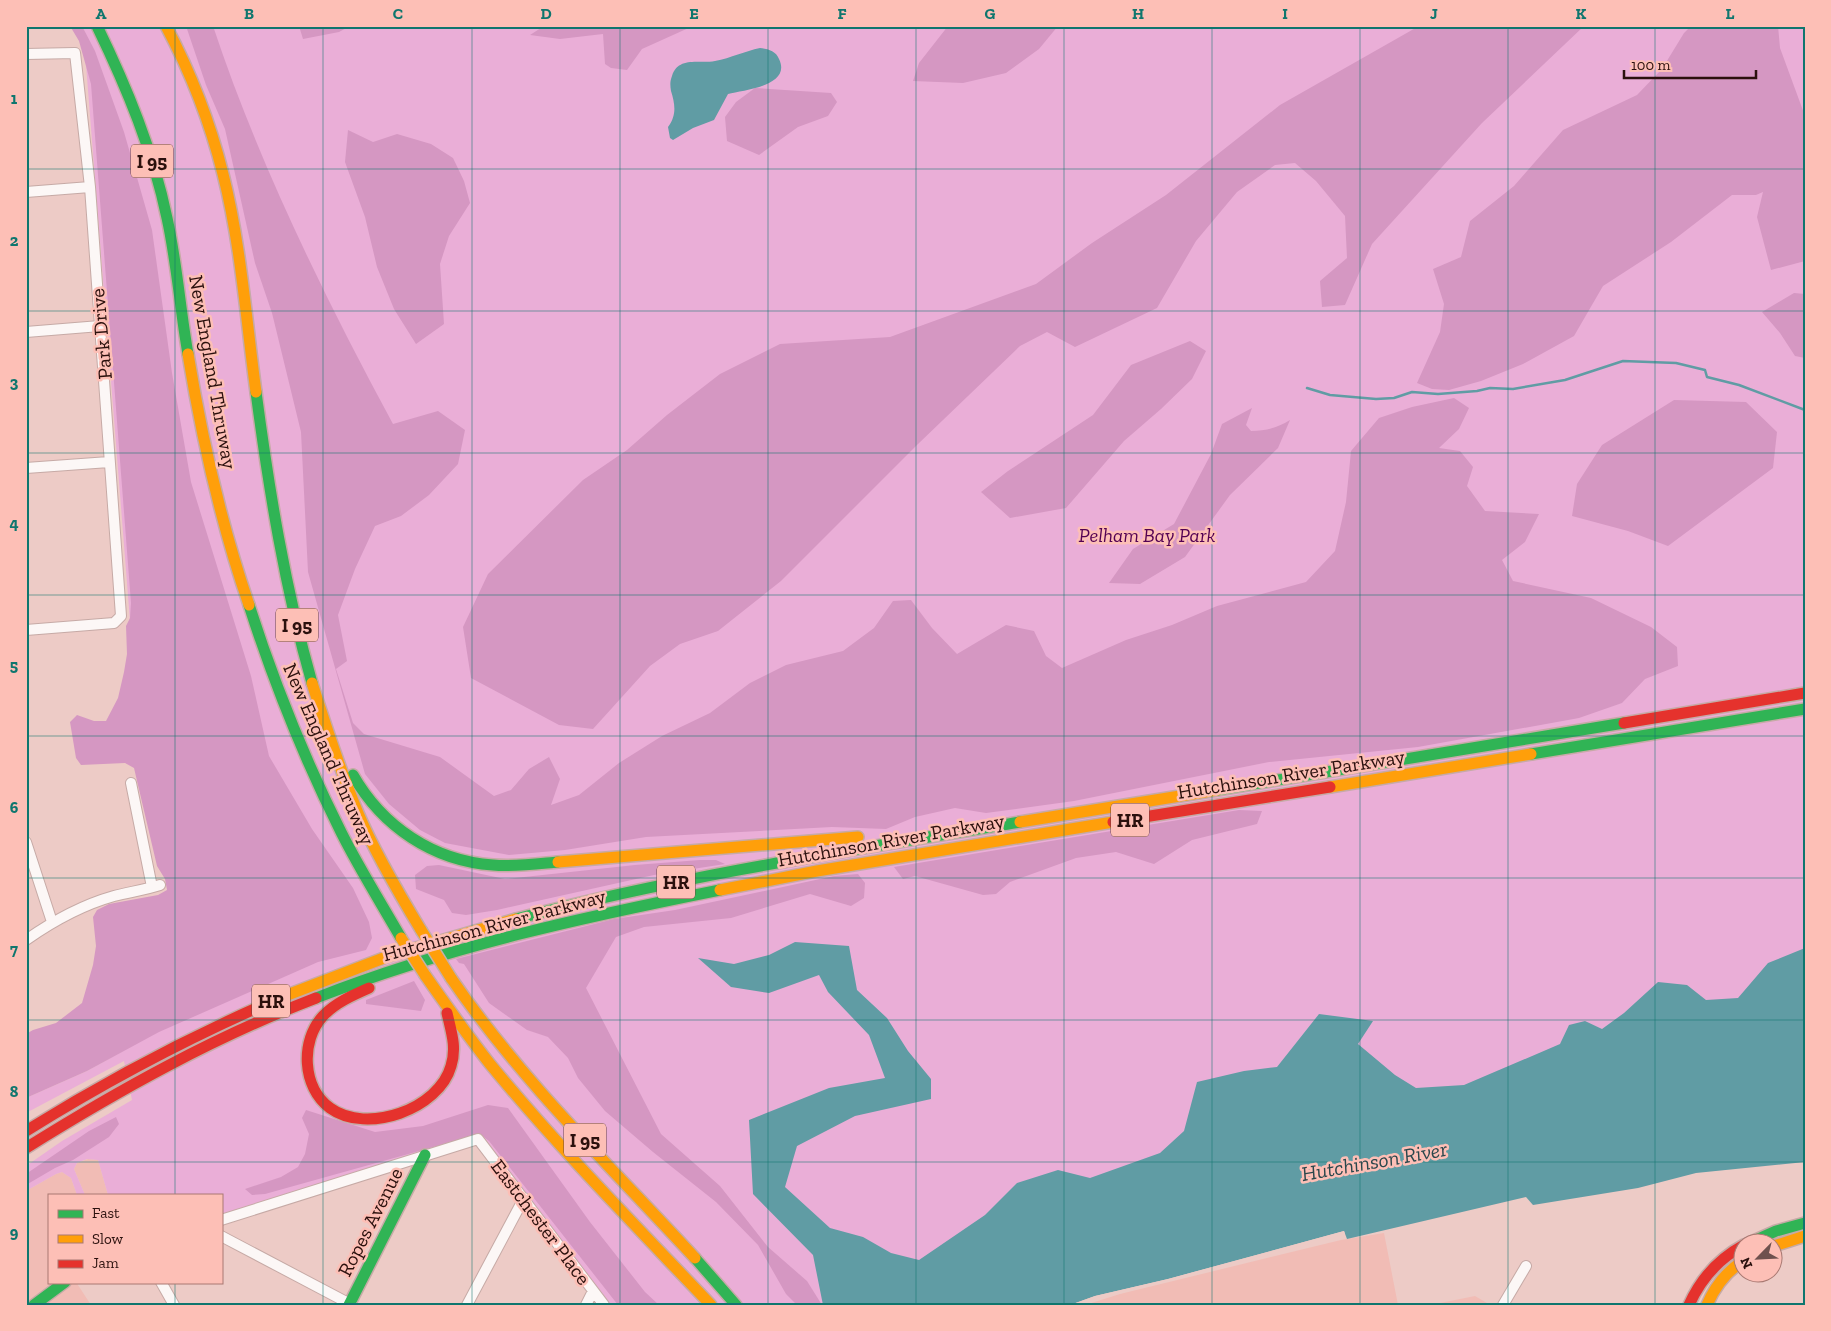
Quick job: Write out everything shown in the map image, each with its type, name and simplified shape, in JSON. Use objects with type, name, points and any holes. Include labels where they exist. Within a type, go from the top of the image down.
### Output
[{"type":"main road","name":"New England Thruway","points":[[97,26],[112,55],[139,122],[155,169],[166,216],[188,358],[205,443],[231,547],[255,626],[282,700],[313,774],[355,858],[402,938],[446,1007],[540,1123],[711,1305]]},
{"type":"main road","name":"New England Thruway","points":[[166,26],[199,98],[224,177],[231,210],[265,456],[298,630],[314,691],[358,813],[386,869],[421,930],[479,1019],[530,1081],[705,1268],[736,1305]]},
{"type":"main road","name":"Hutchinson River Parkway","points":[[26,1131],[107,1082],[168,1050],[258,1007],[344,972],[436,942],[556,909],[673,883],[820,855],[1805,693]]},
{"type":"main road","name":"Hutchinson River Parkway","points":[[26,1148],[101,1102],[177,1060],[263,1019],[336,990],[433,958],[597,916],[782,877],[1805,709]]},
{"type":"main road","points":[[329,736],[364,794],[389,821],[432,849],[454,858],[478,864],[497,866],[525,865],[864,837],[904,841]]},
{"type":"main road","points":[[433,958],[362,992],[325,1014],[314,1030],[308,1052],[309,1075],[315,1090],[322,1100],[338,1112],[362,1120],[394,1116],[424,1102],[434,1095],[445,1080],[453,1058],[454,1041],[446,1007]]},
{"type":"main road","points":[[26,1119],[80,1090],[107,1082]]},
{"type":"main road","points":[[26,1157],[64,1124]]},
{"type":"main road","name":"Ropes Avenue","points":[[350,1304],[425,1155]]},
{"type":"main road","points":[[1769,1234],[1805,1223]]},
{"type":"main road","points":[[1784,1243],[1805,1236]]},
{"type":"main road","points":[[1689,1305],[1706,1273],[1734,1250]]},
{"type":"main road","points":[[1707,1305],[1710,1296],[1722,1279],[1734,1269]]},
{"type":"main road","points":[[34,1305],[62,1284]]},
{"type":"street","name":"Park Drive","points":[[26,54],[75,53],[90,187],[121,616],[114,623],[26,630]]},
{"type":"street","points":[[26,192],[90,187]]},
{"type":"street","points":[[26,332],[100,326]]},
{"type":"street","points":[[26,468],[109,462]]},
{"type":"street","points":[[26,940],[52,922],[86,906],[114,896],[156,886],[131,783]]},
{"type":"street","points":[[26,842],[52,922]]},
{"type":"street","name":"Eastchester Place","points":[[425,1155],[478,1139],[604,1305]]},
{"type":"street","points":[[222,1220],[425,1155]]},
{"type":"street","points":[[467,1305],[524,1198]]},
{"type":"street","points":[[222,1237],[350,1304]]},
{"type":"street","points":[[1502,1305],[1526,1266]]},
{"type":"street","points":[[161,1284],[174,1305]]},
{"type":"street","points":[[586,1305],[593,1291]]},
{"type":"shaded area","points":[[70,26],[82,26],[95,51],[124,132],[152,230],[172,373],[191,482],[251,676],[269,756],[312,829],[353,888],[369,922],[372,938],[366,950],[318,962],[159,1032],[87,1071],[26,1098],[26,1034],[56,1023],[82,1003],[93,965],[96,946],[93,917],[97,910],[109,904],[158,895],[167,890],[165,879],[157,866],[134,768],[125,763],[81,765],[76,758],[70,722],[77,715],[94,721],[106,721],[118,698],[127,654],[126,626],[130,618],[131,603],[91,84],[79,41]]},
{"type":"shaded area","points":[[186,26],[213,26],[251,128],[294,229],[342,327],[393,424],[438,411],[465,430],[458,464],[429,495],[401,516],[375,526],[355,569],[338,615],[347,661],[336,669],[353,723],[364,734],[440,757],[494,796],[511,790],[529,769],[549,757],[560,779],[551,805],[579,795],[619,763],[662,736],[710,713],[750,683],[786,665],[843,651],[874,628],[893,601],[911,600],[932,628],[957,654],[1006,625],[1034,631],[1046,656],[1062,668],[1126,640],[1172,625],[1217,606],[1306,582],[1335,551],[1346,502],[1351,451],[1379,418],[1412,407],[1454,398],[1469,408],[1459,429],[1439,448],[1460,451],[1473,467],[1467,486],[1485,511],[1539,514],[1525,542],[1502,560],[1513,581],[1591,598],[1651,627],[1677,647],[1678,666],[1645,679],[1622,703],[1579,718],[1418,747],[1269,762],[1074,801],[986,813],[955,808],[915,817],[886,829],[832,827],[646,837],[565,850],[509,855],[445,843],[420,830],[389,804],[365,774],[308,572],[301,432],[272,313],[255,263],[225,129],[206,85]]},
{"type":"shaded area","points":[[299,26],[350,26],[339,32],[303,39]]},
{"type":"shaded area","points":[[544,26],[693,26],[642,49],[627,70],[611,68],[605,64],[603,34],[560,39],[530,35]]},
{"type":"shaded area","points":[[948,26],[1058,26],[1039,49],[1006,73],[963,83],[913,81],[919,63]]},
{"type":"shaded area","points":[[1419,26],[1584,26],[1482,123],[1372,244],[1345,305],[1322,307],[1320,281],[1347,258],[1345,216],[1316,181],[1295,163],[1275,165],[1237,192],[1196,241],[1157,308],[1075,347],[1047,332],[1020,346],[918,444],[781,581],[718,631],[680,644],[650,666],[593,729],[559,725],[471,678],[463,627],[488,574],[583,480],[627,450],[667,415],[720,374],[780,344],[890,337],[1036,284],[1092,243],[1166,195],[1280,105]]},
{"type":"shaded area","points":[[1691,26],[1778,26],[1780,48],[1805,116],[1805,261],[1771,270],[1757,217],[1763,192],[1756,195],[1732,195],[1671,242],[1603,286],[1574,336],[1523,364],[1481,381],[1449,390],[1432,389],[1417,383],[1440,332],[1444,304],[1433,269],[1461,257],[1470,221],[1514,186],[1563,130],[1637,95],[1662,69],[1684,33]]},
{"type":"shaded area","points":[[755,88],[831,93],[837,102],[828,116],[798,127],[759,155],[727,141],[725,117],[736,102]]},
{"type":"shaded area","points":[[348,130],[373,142],[397,134],[431,144],[453,158],[464,181],[470,203],[449,236],[440,264],[444,324],[416,344],[394,309],[377,267],[365,217],[345,162]]},
{"type":"shaded area","points":[[1794,293],[1805,294],[1805,358],[1795,356],[1780,333],[1762,312]]},
{"type":"shaded area","points":[[1190,341],[1206,351],[1192,379],[1124,441],[1066,508],[1010,518],[981,492],[1008,471],[1093,415],[1131,365]]},
{"type":"shaded area","points":[[1674,400],[1746,402],[1777,432],[1773,468],[1668,546],[1628,531],[1572,516],[1577,484],[1602,445]]},
{"type":"shaded area","points":[[1252,408],[1246,425],[1251,431],[1271,428],[1290,420],[1278,448],[1230,495],[1185,557],[1140,584],[1109,583],[1133,549],[1174,524],[1211,454],[1222,424]]},
{"type":"shaded area","points":[[1239,810],[1262,811],[1257,824],[1192,840],[1154,864],[1116,852],[1076,858],[1010,882],[996,894],[983,895],[915,876],[903,879],[894,867]]},
{"type":"shaded area","points":[[716,860],[725,864],[654,875],[497,910],[466,915],[452,913],[444,900],[416,889],[415,875],[427,866],[439,865],[505,879]]},
{"type":"shaded area","points":[[858,874],[865,883],[864,898],[851,906],[810,894],[731,918],[644,927],[616,937],[586,988],[661,1134],[720,1186],[768,1247],[807,1281],[822,1305],[797,1305],[786,1294],[758,1245],[716,1202],[605,1111],[578,1078],[568,1058],[548,1037],[527,1030],[489,1003],[464,964],[459,963],[456,959],[614,919],[675,910],[834,876]]},
{"type":"shaded area","points":[[414,981],[425,1000],[421,1011],[366,1004],[366,1000]]},
{"type":"shaded area","points":[[488,1105],[508,1108],[590,1222],[645,1292],[659,1305],[618,1305],[489,1141],[480,1134],[265,1194],[252,1195],[245,1189],[281,1177],[298,1167],[305,1154],[309,1134],[302,1118],[306,1110],[375,1132],[423,1126]]},
{"type":"shaded area","points":[[116,1117],[119,1124],[109,1137],[73,1160],[26,1185],[26,1174],[89,1131]]},
{"type":"shaded area","points":[[88,1159],[98,1160],[108,1194],[85,1194],[74,1169],[77,1163]]},
{"type":"shaded area","points":[[62,1172],[71,1178],[77,1194],[48,1194],[48,1284],[77,1284],[91,1305],[26,1305],[26,1191]]},
{"type":"shaded area","points":[[1384,1233],[1398,1305],[1085,1305],[1120,1294],[1341,1240]]},
{"type":"shaded area","points":[[1475,1296],[1487,1303],[1486,1305],[1430,1305]]},
{"type":"green space","name":"Pelham Bay Park","points":[[82,26],[1805,26],[1805,1025],[843,1305],[611,1305],[483,1138],[222,1215],[222,1194],[108,1194],[98,1160],[87,1159],[77,1163],[74,1169],[85,1194],[77,1194],[71,1178],[62,1172],[26,1191],[26,1166],[62,1141],[132,1100],[124,1061],[26,1113],[26,1098],[87,1071],[123,1051],[173,897],[143,785],[85,52],[85,32]]},
{"type":"water","points":[[760,48],[771,51],[778,56],[781,68],[779,75],[773,81],[755,88],[728,94],[714,120],[693,128],[673,140],[670,138],[668,127],[673,118],[674,109],[670,83],[675,70],[679,66],[690,62],[715,61]]},
{"type":"water","name":"Hutchinson River","points":[[795,942],[849,946],[857,990],[887,1018],[908,1051],[931,1079],[931,1099],[855,1116],[797,1146],[785,1187],[830,1228],[863,1237],[891,1253],[919,1260],[985,1215],[1017,1183],[1058,1170],[1090,1178],[1160,1153],[1184,1131],[1197,1082],[1244,1071],[1277,1067],[1319,1014],[1373,1021],[1358,1044],[1395,1075],[1416,1088],[1464,1085],[1560,1044],[1569,1025],[1585,1021],[1602,1029],[1624,1013],[1658,982],[1687,985],[1706,1000],[1738,998],[1768,963],[1805,948],[1805,1162],[1696,1173],[1638,1188],[1533,1205],[1526,1197],[1347,1239],[1344,1231],[1168,1279],[1095,1296],[1070,1305],[823,1305],[813,1255],[753,1194],[749,1120],[829,1088],[885,1078],[869,1035],[828,992],[819,975],[769,993],[731,987],[698,958],[734,964],[769,955]]},
{"type":"pier","points":[[1344,1231],[1345,1234],[1077,1305],[1070,1305],[1095,1296],[1168,1279]]},
{"type":"waterway","points":[[1307,388],[1330,395],[1376,399],[1394,398],[1412,392],[1438,394],[1490,388],[1513,389],[1565,380],[1623,361],[1676,363],[1705,370],[1707,377],[1739,385],[1805,410]]},
{"type":"traffic: fast","points":[[97,26],[138,120],[161,193],[173,252],[188,354]]},
{"type":"traffic: fast","points":[[256,392],[279,539],[302,647],[312,683]]},
{"type":"traffic: fast","points":[[249,605],[279,692],[327,804],[401,938]]},
{"type":"traffic: fast","points":[[1531,754],[1805,709]]},
{"type":"traffic: fast","points":[[1217,790],[1624,723]]},
{"type":"traffic: fast","points":[[353,775],[365,793],[394,825],[411,838],[430,848],[471,862],[501,866],[558,862]]},
{"type":"traffic: fast","points":[[516,919],[703,877],[1020,822]]},
{"type":"traffic: fast","points":[[316,998],[415,963],[516,935],[720,890]]},
{"type":"traffic: fast","points":[[349,1305],[425,1155]]},
{"type":"traffic: fast","points":[[1769,1234],[1805,1223]]},
{"type":"traffic: fast","points":[[695,1258],[736,1305]]},
{"type":"traffic: fast","points":[[34,1305],[62,1284]]},
{"type":"traffic: slow","points":[[166,26],[199,98],[223,174],[239,255],[256,392]]},
{"type":"traffic: slow","points":[[188,354],[213,481],[249,605]]},
{"type":"traffic: slow","points":[[312,683],[339,765],[358,813],[379,858],[421,930]]},
{"type":"traffic: slow","points":[[1330,787],[1531,754]]},
{"type":"traffic: slow","points":[[1020,822],[1217,790]]},
{"type":"traffic: slow","points":[[720,890],[817,871],[1113,822]]},
{"type":"traffic: slow","points":[[558,862],[858,837]]},
{"type":"traffic: slow","points":[[282,997],[389,956],[516,919]]},
{"type":"traffic: slow","points":[[421,930],[451,978]]},
{"type":"traffic: slow","points":[[401,938],[425,975]]},
{"type":"traffic: slow","points":[[425,975],[473,1042],[516,1095],[598,1186],[711,1305]]},
{"type":"traffic: slow","points":[[451,978],[478,1016],[537,1087],[695,1258]]},
{"type":"traffic: slow","points":[[1784,1243],[1805,1236]]},
{"type":"traffic: slow","points":[[1707,1305],[1714,1291],[1734,1268]]},
{"type":"traffic: jam","points":[[1624,723],[1805,693]]},
{"type":"traffic: jam","points":[[1113,822],[1330,787]]},
{"type":"traffic: jam","points":[[369,988],[339,1003],[328,1011],[316,1026],[310,1038],[307,1064],[314,1088],[330,1108],[345,1116],[363,1119],[381,1118],[400,1113],[417,1105],[432,1094],[444,1081],[453,1059],[453,1039],[447,1013]]},
{"type":"traffic: jam","points":[[26,1131],[151,1059],[282,997]]},
{"type":"traffic: jam","points":[[26,1148],[132,1085],[204,1047],[316,998]]},
{"type":"traffic: jam","points":[[1689,1305],[1699,1286],[1711,1270],[1734,1251]]}]
